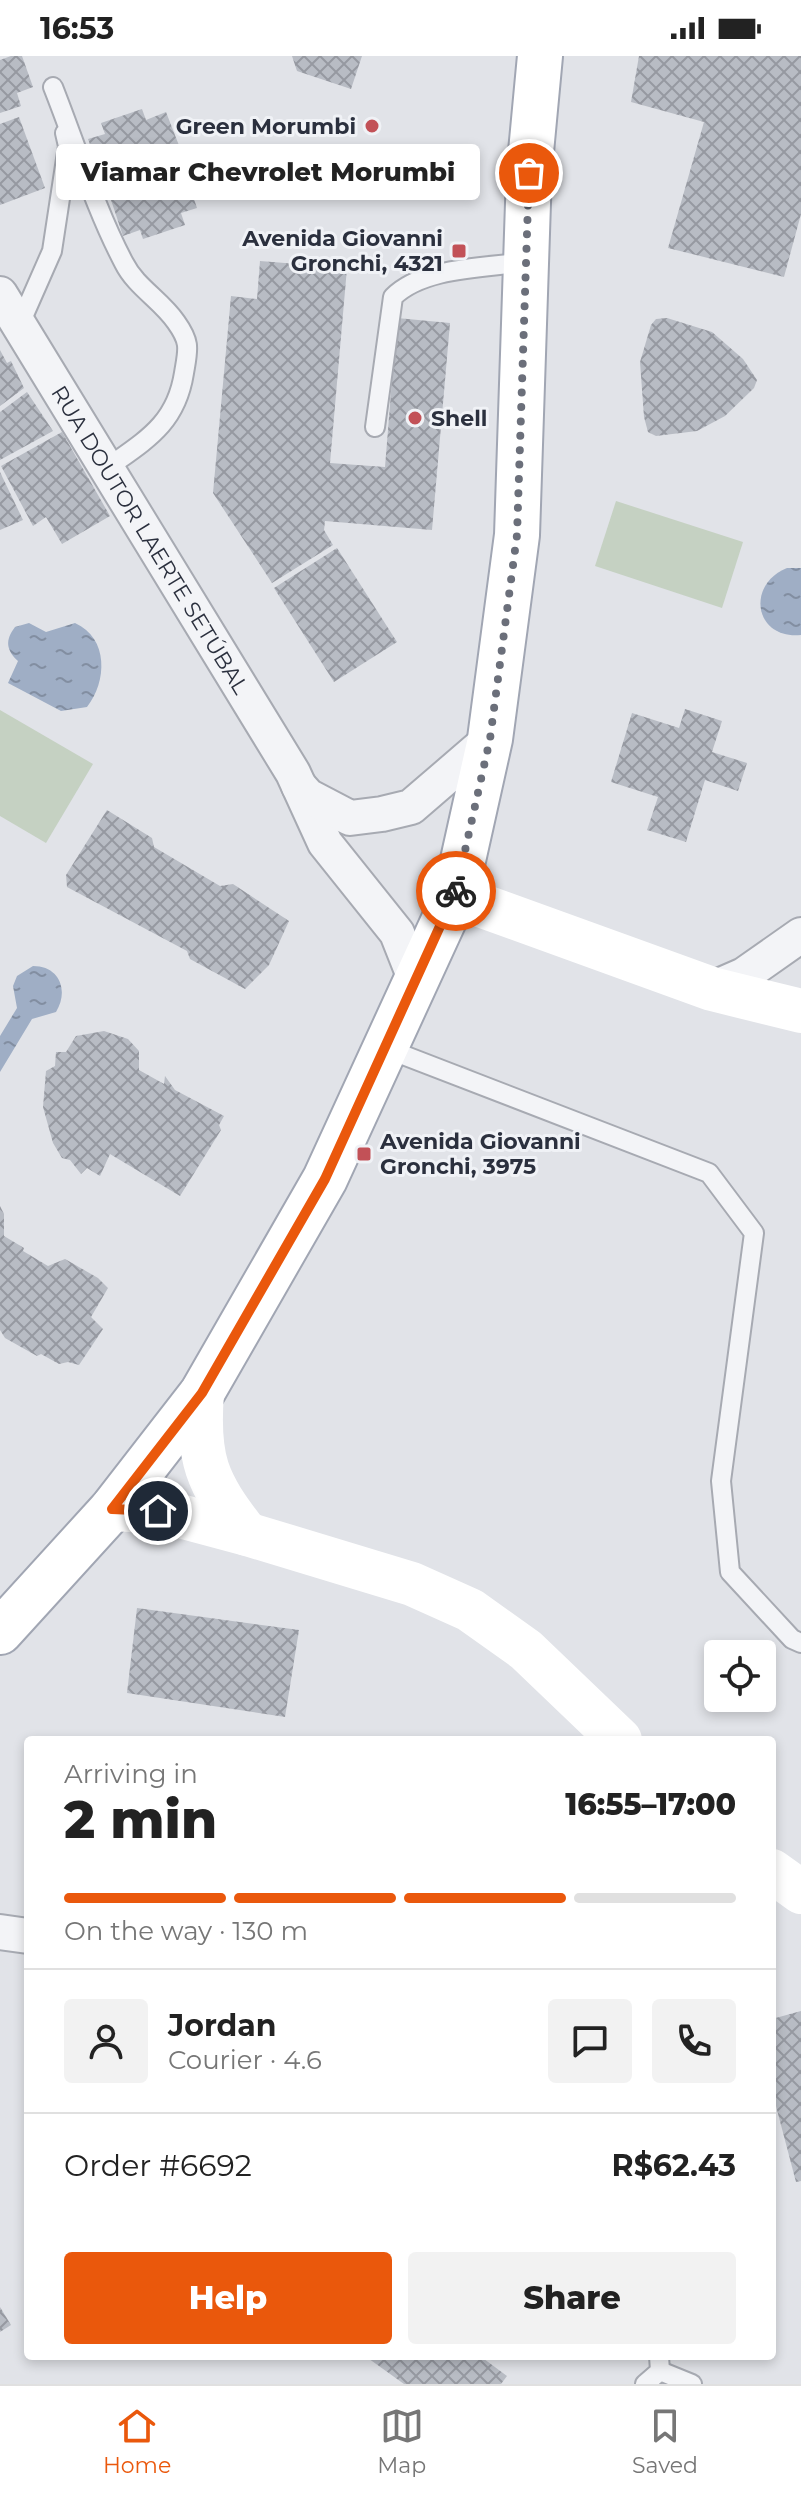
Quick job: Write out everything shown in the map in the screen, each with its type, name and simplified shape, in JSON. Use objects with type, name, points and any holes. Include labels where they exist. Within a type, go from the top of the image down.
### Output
[{"type":"main road","points":[[0,1632],[112,1509],[202,1393],[325,1179],[455,896],[490,739],[517,535],[529,173],[540,56]]},
{"type":"main road","points":[[455,896],[712,989],[801,1011]]},
{"type":"main road","points":[[202,1393],[200,1428],[210,1482],[247,1534]]},
{"type":"main road","points":[[112,1509],[165,1512],[247,1534],[412,1584],[470,1610],[526,1650],[616,1736]]},
{"type":"main road","points":[[776,1874],[801,1892]]},
{"type":"street","name":"RUA DOUTOR LAERTE SETÚBAL","points":[[0,294],[308,796],[350,818],[411,807],[490,739]]},
{"type":"street","name":"RUA DOUTOR LAERTE SETÚBAL","points":[[296,779],[325,843],[397,933],[416,981]]},
{"type":"street","points":[[712,989],[744,975],[801,935]]},
{"type":"street","points":[[0,1932],[24,1935]]},
{"type":"lane","points":[[19,326],[52,251],[68,146],[53,87],[112,241],[131,278],[175,319],[189,343],[181,396],[171,415],[149,437],[107,468]]},
{"type":"lane","points":[[375,427],[393,297],[404,287],[430,277],[525,262]]},
{"type":"lane","points":[[385,1048],[709,1173],[754,1233],[721,1481],[730,1572],[792,1639],[801,1643]]},
{"type":"lane","points":[[645,2384],[660,2363],[692,2384]]},
{"type":"green space","points":[[616,501],[743,542],[722,608],[595,566]]},
{"type":"green space","points":[[0,710],[93,764],[46,843],[0,816]]},
{"type":"water","points":[[787,568],[801,568],[801,635],[785,634],[774,629],[761,610],[765,586]]},
{"type":"water","points":[[29,623],[46,632],[75,623],[94,639],[101,661],[98,685],[87,707],[61,711],[8,683],[18,661],[8,645],[15,627]]},
{"type":"water","points":[[33,966],[50,970],[56,975],[62,988],[60,1004],[56,1012],[32,1019],[0,1072],[0,1036],[17,1008],[13,986],[17,976]]},
{"type":"building","points":[[22,56],[33,87],[17,93],[21,106],[0,113],[0,60]]},
{"type":"building","points":[[292,56],[362,56],[351,89],[297,71]]},
{"type":"building","points":[[639,56],[801,56],[801,214],[784,277],[668,248],[704,122],[631,102]]},
{"type":"building","points":[[142,109],[146,120],[166,112],[180,148],[101,175],[88,139],[105,134],[101,123]]},
{"type":"building","points":[[19,117],[45,188],[0,205],[0,124]]},
{"type":"building","points":[[185,172],[197,208],[181,213],[185,225],[143,239],[140,230],[123,236],[110,197]]},
{"type":"building","points":[[260,261],[347,268],[330,463],[385,467],[397,318],[450,323],[432,530],[325,521],[324,530],[333,545],[272,583],[213,493],[231,296],[257,299]]},
{"type":"building","points":[[667,318],[712,332],[743,359],[757,380],[754,388],[725,416],[697,431],[656,436],[648,432],[644,417],[640,362],[651,325],[656,319]]},
{"type":"building","points":[[0,350],[7,363],[11,361],[24,388],[0,406]]},
{"type":"building","points":[[27,392],[53,431],[0,460],[0,412]]},
{"type":"building","points":[[62,432],[110,516],[62,544],[46,517],[33,526],[1,466]]},
{"type":"building","points":[[0,472],[23,520],[0,530]]},
{"type":"building","points":[[337,548],[397,642],[334,682],[274,588]]},
{"type":"building","points":[[685,709],[722,721],[712,752],[747,763],[738,791],[705,780],[686,842],[647,830],[658,797],[611,782],[632,713],[679,728]]},
{"type":"building","points":[[107,810],[152,838],[154,847],[220,886],[233,884],[289,921],[269,965],[245,989],[190,959],[187,951],[67,887],[66,875]]},
{"type":"building","points":[[104,1031],[128,1039],[139,1051],[139,1070],[164,1084],[165,1076],[175,1090],[224,1116],[219,1125],[221,1130],[180,1196],[110,1154],[100,1176],[87,1168],[81,1174],[70,1160],[62,1158],[53,1143],[43,1107],[46,1071],[55,1066],[56,1052],[66,1052],[76,1036]]},
{"type":"building","points":[[0,1206],[4,1214],[4,1236],[24,1248],[23,1251],[48,1266],[65,1259],[98,1278],[108,1288],[91,1317],[103,1329],[79,1365],[68,1362],[59,1364],[41,1354],[37,1356],[5,1338],[0,1330]]},
{"type":"building","points":[[137,1608],[299,1630],[285,1717],[127,1693]]},
{"type":"building","points":[[801,2011],[801,2181],[796,2182],[776,2106],[776,2018]]},
{"type":"building","points":[[0,2307],[11,2325],[0,2332]]},
{"type":"building","points":[[371,2360],[485,2360],[507,2376],[501,2384],[404,2384]]},
{"type":"way so far","points":[[456,891],[490,739],[517,535],[529,173]]},
{"type":"place","name":"Green Morumbi","points":[[372,126]]},
{"type":"place","name":"Viamar Chevrolet Morumbi","points":[[529,173]]},
{"type":"place","name":"Avenida Giovanni Gronchi, 4321","points":[[459,251]]},
{"type":"place","name":"Shell","points":[[415,418]]},
{"type":"place","name":"Avenida Giovanni Gronchi, 3975","points":[[364,1154]]},
{"type":"route","points":[[158,1511],[112,1509],[202,1393],[325,1179],[456,891]]}]
